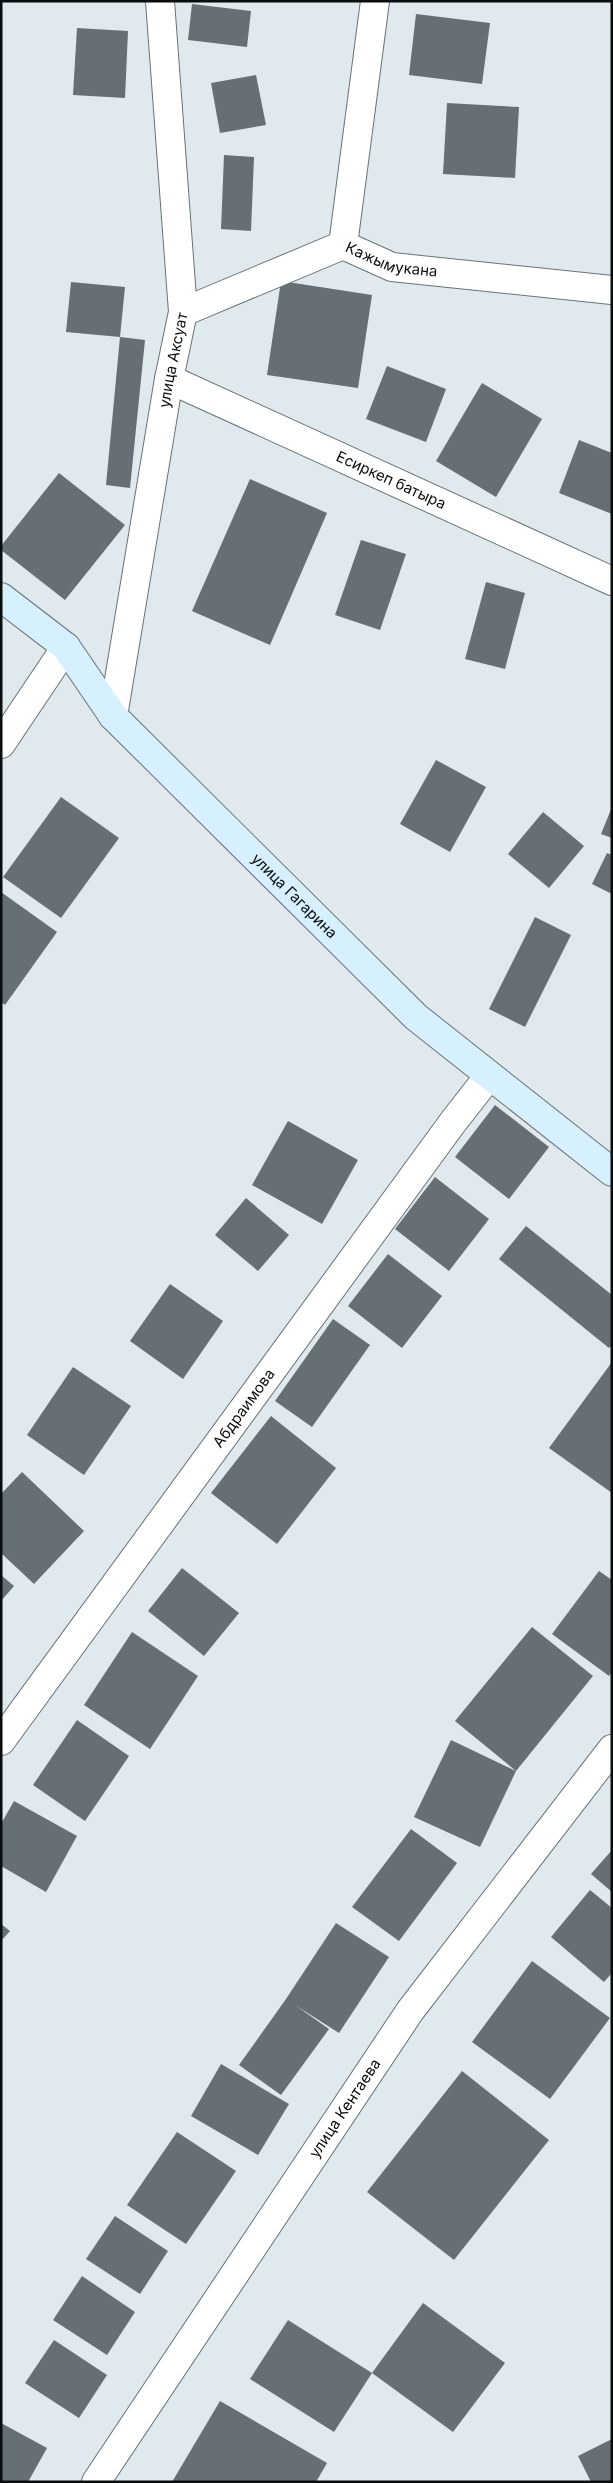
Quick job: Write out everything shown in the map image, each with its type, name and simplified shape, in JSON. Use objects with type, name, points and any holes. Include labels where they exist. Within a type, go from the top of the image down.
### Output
[{"type":"main road","name":"улица Гагарина","points":[[1,597],[66,647],[113,716],[416,1017],[612,1172]]},
{"type":"street","name":"улица Аксуат","points":[[113,716],[169,379],[183,312],[160,1]]},
{"type":"street","points":[[344,245],[375,1]]},
{"type":"street","name":"Кажымукана","points":[[183,312],[344,245],[392,267],[612,290]]},
{"type":"street","name":"Есиркеп батыра","points":[[169,379],[612,581]]},
{"type":"street","points":[[1,744],[66,647]]},
{"type":"street","name":"Абдраимова","points":[[1,1741],[447,1130],[489,1076]]},
{"type":"street","name":"улица Кентаева","points":[[96,2482],[410,2011],[612,1749]]},
{"type":"building","points":[[192,4],[251,11],[247,47],[188,40]]},
{"type":"building","points":[[416,14],[490,23],[482,84],[409,75]]},
{"type":"building","points":[[77,28],[128,31],[125,98],[73,95]]},
{"type":"building","points":[[256,75],[266,125],[220,133],[211,83]]},
{"type":"building","points":[[447,103],[519,107],[515,178],[443,174]]},
{"type":"building","points":[[224,155],[254,157],[251,231],[221,229]]},
{"type":"building","points":[[281,281],[372,295],[358,388],[267,375]]},
{"type":"building","points":[[71,282],[125,287],[120,337],[66,332]]},
{"type":"building","points":[[120,337],[145,340],[130,488],[106,485]]},
{"type":"building","points":[[387,366],[446,389],[426,442],[366,419]]},
{"type":"building","points":[[482,383],[542,419],[496,497],[436,461]]},
{"type":"building","points":[[579,440],[612,453],[612,514],[559,493]]},
{"type":"building","points":[[59,473],[125,525],[65,600],[1,550],[1,546]]},
{"type":"building","points":[[250,479],[327,513],[270,645],[192,611]]},
{"type":"building","points":[[361,540],[406,554],[380,630],[335,615]]},
{"type":"building","points":[[486,582],[525,593],[505,669],[465,659]]},
{"type":"building","points":[[436,760],[486,787],[450,852],[400,824]]},
{"type":"building","points":[[61,797],[119,838],[61,918],[3,877]]},
{"type":"building","points":[[612,807],[612,838],[601,834]]},
{"type":"building","points":[[543,812],[584,846],[549,888],[508,854]]},
{"type":"building","points":[[607,853],[612,855],[612,894],[592,884]]},
{"type":"building","points":[[1,892],[57,932],[5,1005],[1,1002]]},
{"type":"building","points":[[535,917],[571,935],[525,1027],[489,1009]]},
{"type":"building","points":[[495,1105],[549,1147],[509,1199],[455,1157]]},
{"type":"building","points":[[288,1121],[358,1160],[322,1224],[252,1185]]},
{"type":"building","points":[[435,1177],[489,1219],[449,1271],[395,1229]]},
{"type":"building","points":[[246,1198],[289,1235],[258,1271],[215,1235]]},
{"type":"building","points":[[526,1226],[612,1295],[612,1345],[609,1348],[499,1259]]},
{"type":"building","points":[[388,1254],[442,1296],[402,1348],[348,1306]]},
{"type":"building","points":[[170,1284],[223,1321],[183,1379],[130,1341]]},
{"type":"building","points":[[333,1319],[370,1345],[312,1427],[275,1401]]},
{"type":"building","points":[[612,1362],[612,1493],[549,1448]]},
{"type":"building","points":[[73,1367],[131,1406],[84,1475],[27,1435]]},
{"type":"building","points":[[271,1416],[336,1468],[277,1544],[211,1493]]},
{"type":"building","points":[[22,1472],[84,1531],[34,1584],[1,1553],[1,1494]]},
{"type":"building","points":[[182,1568],[239,1613],[204,1656],[148,1611]]},
{"type":"building","points":[[599,1571],[612,1580],[612,1671],[609,1676],[552,1634]]},
{"type":"building","points":[[1,1575],[14,1586],[1,1601]]},
{"type":"building","points":[[532,1627],[593,1676],[516,1771],[455,1721]]},
{"type":"building","points":[[132,1632],[198,1676],[150,1749],[84,1705]]},
{"type":"building","points":[[77,1720],[129,1756],[85,1821],[33,1785]]},
{"type":"building","points":[[451,1740],[516,1771],[480,1847],[414,1817]]},
{"type":"building","points":[[14,1801],[77,1836],[46,1892],[1,1866],[1,1824]]},
{"type":"building","points":[[411,1829],[457,1863],[399,1941],[352,1907]]},
{"type":"building","points":[[612,1850],[612,1892],[591,1874]]},
{"type":"building","points":[[590,1890],[612,1908],[612,1973],[604,1982],[551,1937]]},
{"type":"building","points":[[336,1923],[389,1957],[339,2033],[295,2005],[329,2029],[281,2095],[239,2065],[286,1999]]},
{"type":"building","points":[[1,1924],[10,1931],[1,1941]]},
{"type":"building","points":[[532,1961],[610,2018],[550,2099],[472,2042]]},
{"type":"building","points":[[221,2064],[289,2104],[258,2155],[191,2116]]},
{"type":"building","points":[[462,2071],[549,2140],[454,2260],[367,2192]]},
{"type":"building","points":[[177,2132],[236,2171],[186,2244],[127,2205]]},
{"type":"building","points":[[115,2216],[168,2251],[140,2294],[86,2259]]},
{"type":"building","points":[[82,2276],[135,2312],[107,2355],[53,2320]]},
{"type":"building","points":[[423,2303],[505,2363],[453,2432],[372,2373]]},
{"type":"building","points":[[288,2320],[372,2373],[334,2432],[250,2379]]},
{"type":"building","points":[[54,2340],[107,2375],[79,2418],[25,2383]]},
{"type":"building","points":[[220,2401],[327,2463],[316,2482],[172,2482]]},
{"type":"building","points":[[1,2423],[47,2448],[28,2482],[1,2482]]},
{"type":"building","points":[[612,2439],[612,2482],[591,2482],[578,2456]]}]
